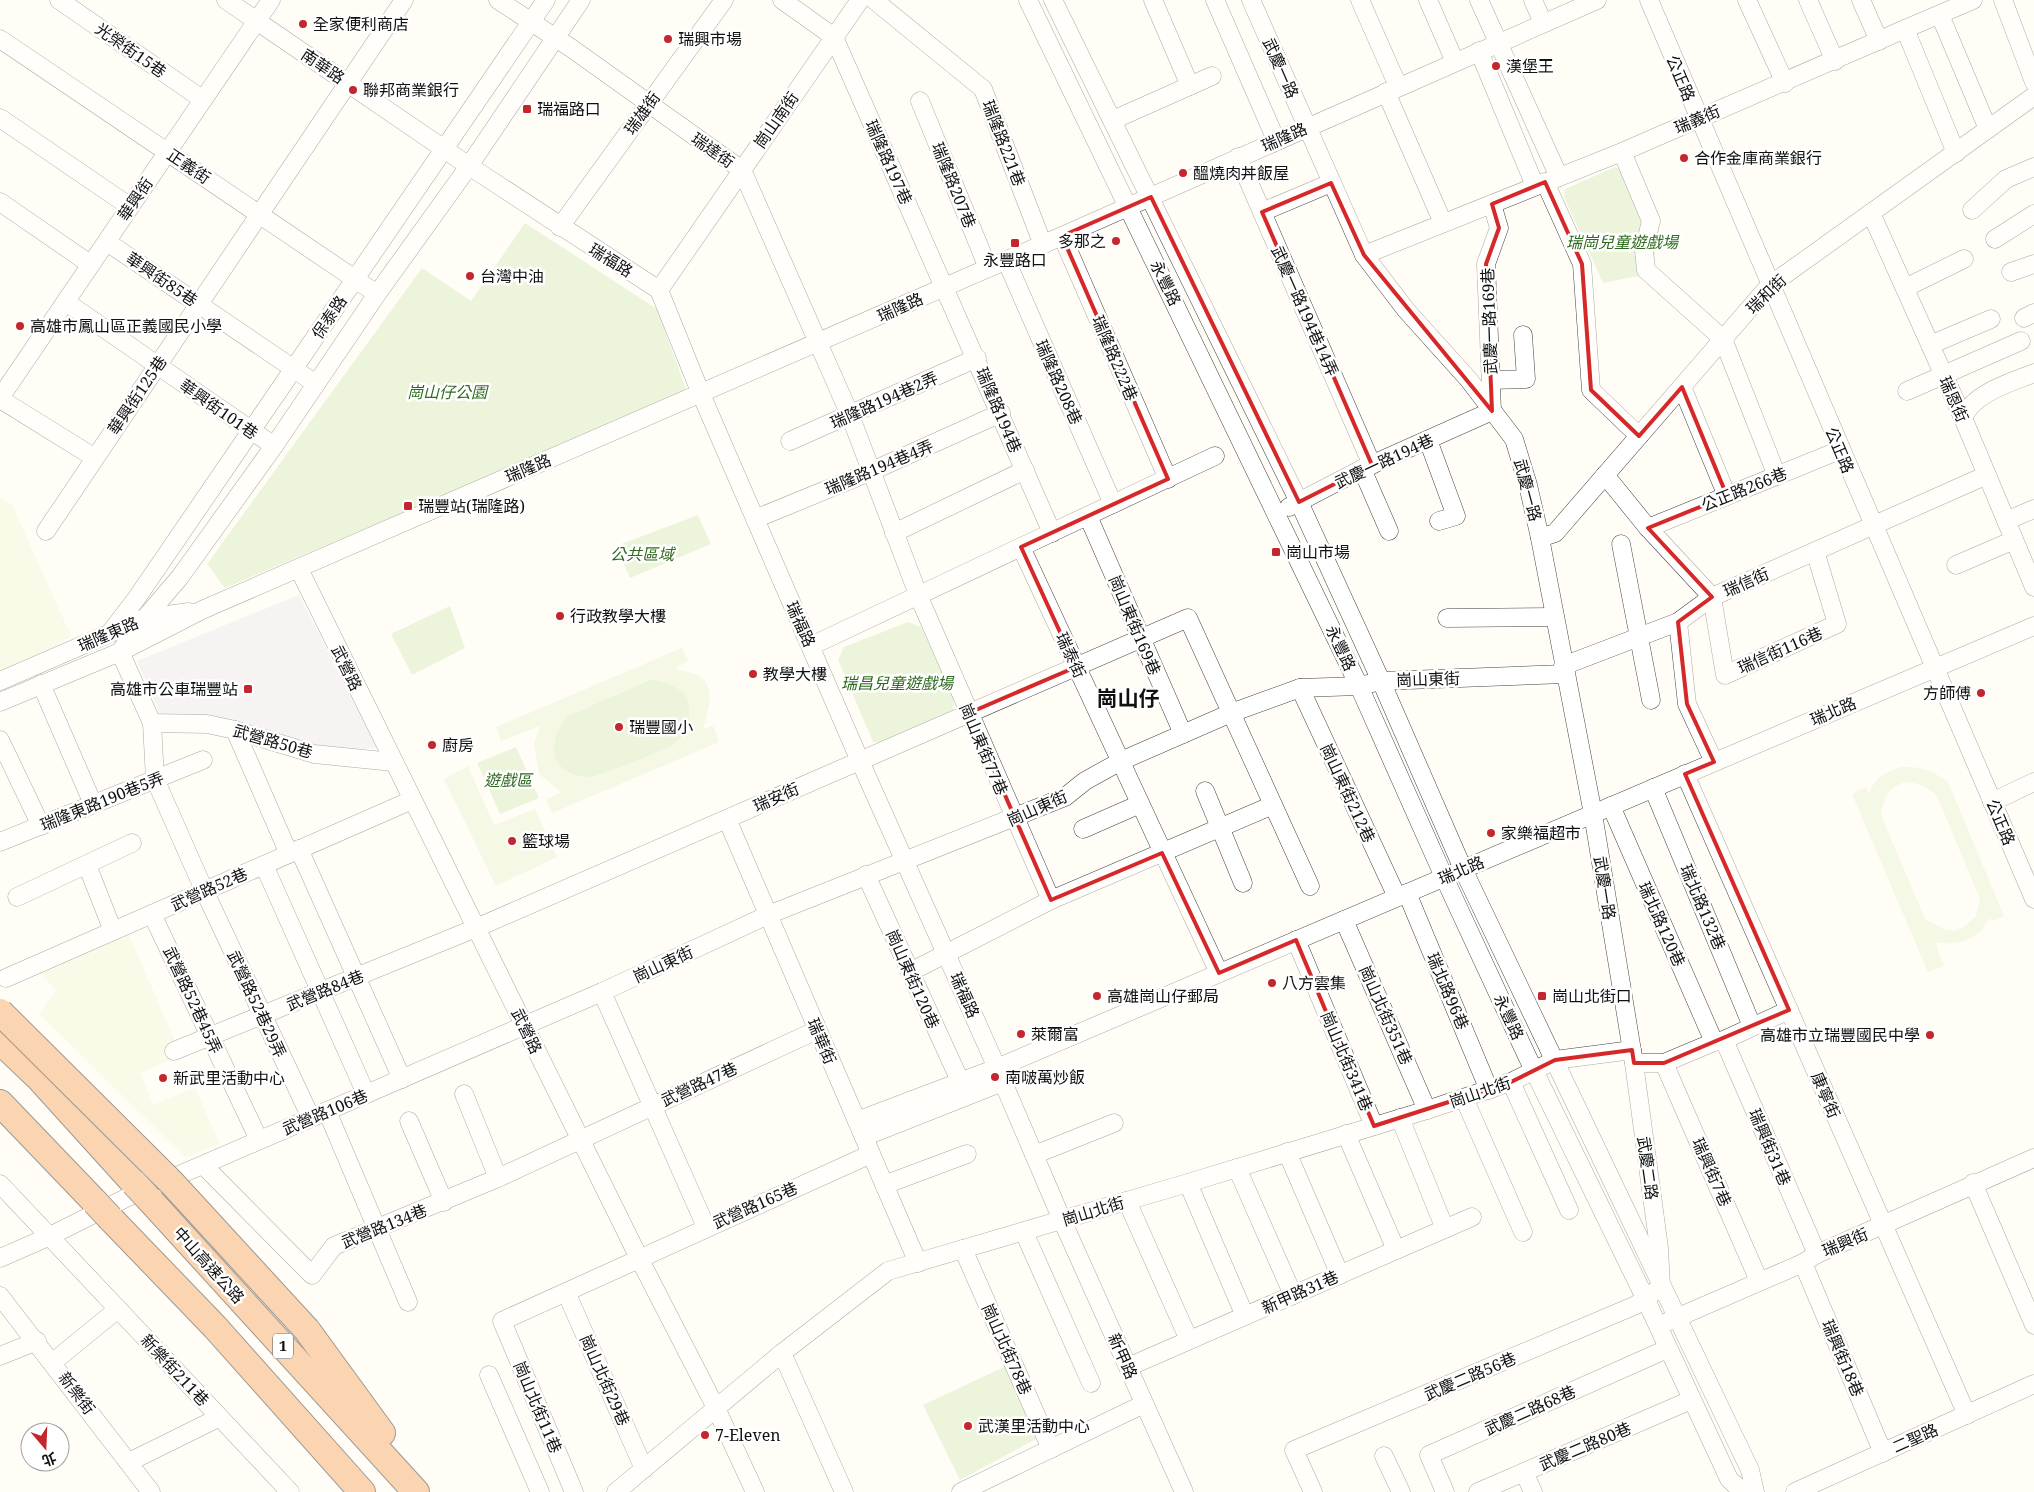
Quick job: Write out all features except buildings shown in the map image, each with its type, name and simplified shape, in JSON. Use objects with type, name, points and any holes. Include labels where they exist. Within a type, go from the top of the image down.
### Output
[{"type":"highway","points":[[0,1012],[172,1183],[307,1330],[425,1492]]},
{"type":"highway","name":"中山高速公路","points":[[0,1041],[39,1078],[137,1193],[416,1492]]},
{"type":"highway","name":"1","points":[[0,1103],[215,1327],[362,1492]]},
{"type":"street","name":"光榮街15巷","points":[[59,0],[202,99]]},
{"type":"street","name":"南華路","points":[[226,0],[469,166]]},
{"type":"street","name":"華興街","points":[[0,398],[271,0]]},
{"type":"street","name":"華興街125巷","points":[[46,531],[404,0]]},
{"type":"street","name":"瑞達街","points":[[498,0],[742,170],[850,415],[872,472]]},
{"type":"street","name":"保泰路","points":[[110,633],[136,599],[546,0]]},
{"type":"street","name":"保泰路","points":[[145,618],[180,577],[274,446],[377,294],[469,166],[581,0]]},
{"type":"street","name":"瑞雄街","points":[[560,227],[724,0]]},
{"type":"street","points":[[782,0],[834,37]]},
{"type":"street","name":"崗山南街","points":[[659,290],[860,0]]},
{"type":"street","name":"瑞隆路221巷","points":[[874,0],[983,89],[1043,245]]},
{"type":"street","name":"永豐路","points":[[1028,0],[1277,513],[1359,686],[1444,877],[1534,1070],[1646,1300]]},
{"type":"street","name":"永豐路","points":[[1053,0],[1299,502],[1464,869],[1662,1287]]},
{"type":"street","points":[[1153,0],[1190,86]]},
{"type":"street","points":[[1215,0],[1276,140]]},
{"type":"street","name":"武慶一路","points":[[1252,0],[1306,127],[1364,255],[1406,310],[1468,380],[1514,439],[1528,485],[1540,538],[1592,814],[1633,1056]]},
{"type":"street","points":[[1360,0],[1443,223]]},
{"type":"street","points":[[1428,0],[1455,62]]},
{"type":"street","points":[[1480,0],[1498,43],[1546,182]]},
{"type":"street","points":[[1533,0],[1543,23]]},
{"type":"street","name":"瑞隆路","points":[[120,652],[202,610],[1043,245],[1276,140],[1597,0]]},
{"type":"street","name":"公正路","points":[[1648,0],[1769,286],[2034,899]]},
{"type":"street","points":[[1747,0],[1785,83]]},
{"type":"street","points":[[1808,0],[1835,61]]},
{"type":"street","points":[[1861,0],[1879,41]]},
{"type":"street","name":"瑞義街","points":[[1364,255],[1622,152],[1973,0]]},
{"type":"street","points":[[2003,0],[2034,82]]},
{"type":"street","points":[[1940,15],[1988,129]]},
{"type":"street","points":[[1905,30],[1956,153]]},
{"type":"street","name":"瑞隆路197巷","points":[[834,37],[944,287]]},
{"type":"street","name":"正義街","points":[[0,39],[377,294]]},
{"type":"street","points":[[1479,51],[1546,182],[1582,264],[1591,390],[1639,436]]},
{"type":"street","points":[[1113,120],[1212,76]]},
{"type":"street","name":"瑞和街","points":[[1540,538],[1556,533],[1769,286],[2034,96]]},
{"type":"street","name":"瑞隆路207巷","points":[[920,101],[988,268]]},
{"type":"street","points":[[0,118],[129,206]]},
{"type":"street","points":[[1622,152],[1651,220],[1644,250],[1646,270],[1723,339],[1777,476]]},
{"type":"street","name":"武慶一路194巷14弄","points":[[1238,157],[1367,467],[1389,531]]},
{"type":"street","name":"瑞福路","points":[[469,166],[659,290],[701,394],[860,761],[1000,1075],[1062,1220]]},
{"type":"street","points":[[1972,210],[2006,179],[2034,168]]},
{"type":"street","points":[[1262,212],[1331,183]]},
{"type":"street","points":[[0,202],[90,264]]},
{"type":"street","name":"武慶一路169巷","points":[[1492,204],[1499,228],[1486,264],[1492,411]]},
{"type":"street","name":"瑞恩街","points":[[1871,213],[1944,374],[2034,587]]},
{"type":"street","points":[[1995,239],[2034,214]]},
{"type":"street","name":"瑞隆路222巷","points":[[1062,236],[1168,479]]},
{"type":"street","name":"華興街85巷","points":[[107,242],[316,384]]},
{"type":"street","points":[[1905,288],[1964,259]]},
{"type":"street","name":"瑞隆路208巷","points":[[1006,260],[1113,504]]},
{"type":"street","points":[[2011,272],[2034,264]]},
{"type":"street","name":"瑞隆路194巷","points":[[944,287],[977,358],[1052,533]]},
{"type":"street","name":"華興街101巷","points":[[66,302],[250,432],[274,446]]},
{"type":"street","points":[[1930,344],[1991,319]]},
{"type":"street","points":[[1491,380],[1526,379],[1523,335]]},
{"type":"street","points":[[1906,391],[2022,341]]},
{"type":"street","name":"瑞隆路194巷2弄","points":[[790,442],[977,358]]},
{"type":"street","points":[[1963,418],[1967,408],[1981,397],[2034,373]]},
{"type":"street","points":[[1682,387],[1726,496]]},
{"type":"street","points":[[0,398],[95,458]]},
{"type":"street","name":"武慶一路194巷","points":[[1277,513],[1367,467],[1492,411]]},
{"type":"street","name":"瑞隆路194巷4弄","points":[[756,519],[872,472],[1001,413]]},
{"type":"street","points":[[1428,440],[1456,516],[1439,520]]},
{"type":"street","name":"公正路266巷","points":[[1648,528],[1840,450]]},
{"type":"street","points":[[811,646],[1215,456]]},
{"type":"street","points":[[894,533],[1025,470]]},
{"type":"street","name":"崗山東街77巷","points":[[872,472],[918,597],[1051,900]]},
{"type":"street","name":"瑞信街","points":[[1605,475],[1648,528],[1712,597],[1987,475]]},
{"type":"street","points":[[2006,521],[2034,509]]},
{"type":"street","name":"崗山東街169巷","points":[[1088,516],[1183,734]]},
{"type":"street","points":[[1956,565],[2014,540]]},
{"type":"street","points":[[1622,544],[1651,700]]},
{"type":"street","name":"瑞泰街","points":[[1021,547],[1219,973]]},
{"type":"street","name":"瑞信街116巷","points":[[1712,597],[1725,675],[1837,624],[1815,551]]},
{"type":"street","name":"武營路","points":[[299,569],[639,1258],[716,1408],[755,1492]]},
{"type":"street","points":[[180,577],[176,588],[183,602],[202,610]]},
{"type":"street","name":"崗山東街","points":[[524,1025],[602,992],[768,915],[866,875],[1014,819],[1065,797],[1085,781],[1120,761],[1231,713],[1300,688],[1359,686],[1381,681],[1564,670],[1640,636],[1678,622],[1712,597]]},
{"type":"street","points":[[136,599],[153,635]]},
{"type":"street","name":"瑞隆路","points":[[145,618],[202,610]]},
{"type":"street","points":[[1447,618],[1554,617]]},
{"type":"street","name":"瑞隆東路","points":[[0,681],[145,618]]},
{"type":"street","name":"瑞隆東路","points":[[0,702],[120,652],[145,618]]},
{"type":"street","name":"瑞安街","points":[[476,928],[1188,618],[1231,713]]},
{"type":"street","points":[[1678,622],[1687,704],[1714,762]]},
{"type":"street","name":"瑞北路","points":[[1000,1075],[1219,973],[2034,626]]},
{"type":"street","points":[[120,652],[152,723],[155,779]]},
{"type":"street","points":[[41,684],[93,804]]},
{"type":"street","name":"崗山東街212巷","points":[[1300,688],[1402,895]]},
{"type":"street","points":[[1231,713],[1310,886]]},
{"type":"street","name":"武營路50巷","points":[[152,723],[207,724],[236,730],[314,754],[393,762]]},
{"type":"street","points":[[236,730],[356,977],[402,1078]]},
{"type":"street","points":[[0,740],[41,826]]},
{"type":"street","name":"瑞隆東路190巷5弄","points":[[0,842],[203,760]]},
{"type":"street","name":"康寧街","points":[[1685,774],[1882,1226],[1967,1415]]},
{"type":"street","name":"武營路52巷29弄","points":[[155,779],[204,890],[311,1118]]},
{"type":"street","points":[[1992,802],[2034,782]]},
{"type":"street","name":"瑞北路132巷","points":[[1653,788],[1752,1026]]},
{"type":"street","points":[[1205,791],[1243,883]]},
{"type":"street","name":"武營路52巷","points":[[6,978],[412,800]]},
{"type":"street","points":[[1083,829],[1140,804]]},
{"type":"street","points":[[910,972],[1051,900],[1273,805]]},
{"type":"street","name":"瑞北路120巷","points":[[1611,806],[1719,1041]]},
{"type":"street","name":"瑞華街","points":[[727,819],[918,1263]]},
{"type":"street","points":[[18,897],[132,843]]},
{"type":"street","points":[[87,865],[113,932]]},
{"type":"street","points":[[264,865],[366,1094]]},
{"type":"street","name":"崗山東街120巷","points":[[866,875],[960,1083]]},
{"type":"street","name":"瑞北路96巷","points":[[1402,895],[1489,1090]]},
{"type":"street","name":"武營路52巷45弄","points":[[152,914],[259,1140]]},
{"type":"street","name":"崗山北街351巷","points":[[1344,920],[1427,1110]]},
{"type":"street","name":"武營路84巷","points":[[174,1051],[476,928]]},
{"type":"street","name":"崗山北街341巷","points":[[1296,940],[1374,1126]]},
{"type":"street","points":[[602,992],[706,1227]]},
{"type":"street","points":[[1664,1063],[1789,1010]]},
{"type":"street","name":"武營路106巷","points":[[0,1258],[48,1237],[137,1193],[524,1025]]},
{"type":"street","name":"武營路47巷","points":[[581,1140],[818,1030]]},
{"type":"street","name":"瑞興街31巷","points":[[1719,1041],[1810,1259]]},
{"type":"street","name":"崗山北街","points":[[616,1492],[782,1353],[888,1272],[1427,1110],[1511,1082],[1555,1060],[1633,1056],[1664,1063]]},
{"type":"street","name":"武慶二路","points":[[1633,1056],[1659,1248],[1662,1287],[1750,1470],[1755,1492]]},
{"type":"street","name":"瑞興街7巷","points":[[1664,1063],[1759,1281]]},
{"type":"street","points":[[857,1121],[960,1083],[1000,1075]]},
{"type":"street","points":[[864,1137],[1000,1075]]},
{"type":"street","points":[[1511,1082],[1569,1210]]},
{"type":"street","points":[[464,1094],[498,1178]]},
{"type":"street","points":[[1464,1098],[1523,1232]]},
{"type":"street","points":[[327,1111],[408,1302]]},
{"type":"street","points":[[1400,1118],[1445,1229]]},
{"type":"street","points":[[409,1121],[444,1202]]},
{"type":"street","points":[[1034,1155],[1114,1123]]},
{"type":"street","points":[[1346,1134],[1396,1250]]},
{"type":"street","name":"武營路134巷","points":[[203,1165],[312,1275],[334,1246],[444,1202],[581,1140]]},
{"type":"street","points":[[1287,1152],[1340,1275]]},
{"type":"street","name":"武營路165巷","points":[[502,1322],[706,1227],[871,1154]]},
{"type":"street","points":[[884,1185],[967,1154]]},
{"type":"street","name":"瑞興街","points":[[1657,1326],[2034,1158]]},
{"type":"street","points":[[1237,1168],[1293,1295]]},
{"type":"street","points":[[1188,1183],[1245,1316]]},
{"type":"street","name":"新樂街211巷","points":[[0,1184],[48,1237],[118,1308],[218,1418],[290,1492]]},
{"type":"street","points":[[1973,1184],[2034,1325]]},
{"type":"street","points":[[1126,1201],[1189,1340]]},
{"type":"street","name":"新甲路31巷","points":[[1128,1367],[1472,1218]]},
{"type":"street","name":"新甲路","points":[[1062,1220],[1184,1492]]},
{"type":"street","points":[[1024,1232],[1091,1383]]},
{"type":"street","name":"崗山北街78巷","points":[[963,1249],[1051,1449]]},
{"type":"street","name":"瑞興街18巷","points":[[1810,1259],[1883,1453]]},
{"type":"street","points":[[1662,1287],[1646,1300],[1667,1349],[1729,1479],[1743,1492]]},
{"type":"street","name":"崗山北街29巷","points":[[566,1292],[644,1468]]},
{"type":"street","name":"新樂街","points":[[0,1296],[53,1362],[151,1492]]},
{"type":"street","name":"武慶二路56巷","points":[[1313,1492],[1294,1450],[1646,1300]]},
{"type":"street","points":[[53,1362],[118,1308]]},
{"type":"street","name":"崗山北街11巷","points":[[502,1322],[574,1492]]},
{"type":"street","points":[[0,1356],[36,1341]]},
{"type":"street","name":"武慶二路68巷","points":[[1445,1492],[1429,1455],[1667,1349]]},
{"type":"street","points":[[782,1353],[844,1492]]},
{"type":"street","points":[[489,1376],[540,1492]]},
{"type":"street","name":"二聖路","points":[[1795,1492],[2034,1384]]},
{"type":"street","name":"武慶二路80巷","points":[[1478,1492],[1691,1400]]},
{"type":"street","points":[[961,1492],[1144,1404]]},
{"type":"street","points":[[130,1462],[218,1418]]},
{"type":"street","points":[[1384,1456],[1401,1492]]},
{"type":"street","points":[[1524,1472],[1533,1492]]},
{"type":"highlighted area","points":[[1545,182],[1582,264],[1591,390],[1639,436],[1682,387],[1727,496],[1648,528],[1712,597],[1678,622],[1687,704],[1714,762],[1685,774],[1789,1010],[1664,1063],[1634,1063],[1632,1050],[1555,1060],[1511,1082],[1374,1126],[1296,940],[1219,973],[1162,853],[1051,900],[969,713],[1076,667],[1021,547],[1168,479],[1062,236],[1151,197],[1299,502],[1372,465],[1262,212],[1331,183],[1364,255],[1492,411],[1486,264],[1499,228],[1492,204]]},
{"type":"shaded area","points":[[0,498],[12,505],[71,636],[35,658],[0,672]]},
{"type":"shaded area","name":"高雄市公車瑞豐站","points":[[299,595],[377,748],[321,751],[162,718],[137,661]]},
{"type":"shaded area","points":[[128,933],[181,1055],[140,1073],[153,1105],[195,1088],[220,1144],[185,1157],[39,1014],[56,990],[37,970]]},
{"type":"green space","name":"瑞崗兒童遊戲場","points":[[1615,167],[1623,170],[1656,235],[1654,273],[1603,283],[1564,197],[1565,189]]},
{"type":"green space","name":"崗山仔公園","points":[[525,223],[657,309],[687,392],[225,588],[207,564],[422,268],[471,301]]},
{"type":"green space","name":"公共區域","points":[[698,515],[711,544],[630,578],[616,546]]},
{"type":"green space","points":[[450,606],[465,648],[412,675],[391,634]]},
{"type":"green space","name":"瑞昌兒童遊戲場","points":[[908,622],[921,627],[954,699],[953,711],[882,743],[873,742],[838,660],[844,647]]},
{"type":"green space","points":[[682,648],[688,661],[675,668],[699,676],[706,683],[710,695],[703,729],[713,726],[719,742],[552,813],[546,800],[561,792],[539,774],[534,743],[540,726],[501,741],[496,727]],"holes":[[[652,679],[679,690],[689,701],[690,715],[683,735],[679,740],[659,752],[595,776],[578,776],[558,764],[554,754],[554,743],[561,724],[567,716]]]},
{"type":"green space","points":[[652,679],[670,684],[679,689],[689,701],[690,715],[688,722],[683,735],[675,744],[632,763],[595,776],[578,776],[558,764],[554,754],[554,743],[561,724],[567,716]]},
{"type":"green space","name":"遊戲區","points":[[516,747],[539,798],[500,814],[477,763]]},
{"type":"green space","name":"籃球場","points":[[468,766],[494,825],[535,809],[557,857],[496,886],[444,779]]},
{"type":"green space","points":[[1901,767],[1921,768],[1932,772],[1948,782],[2004,916],[1992,921],[1989,917],[1981,931],[1967,940],[1951,943],[1935,942],[1944,966],[1928,972],[1852,794],[1866,787],[1869,793],[1878,779],[1886,773]],"holes":[[[1906,782],[1926,787],[1937,796],[1980,899],[1976,916],[1964,927],[1955,931],[1946,930],[1925,919],[1881,815],[1883,804],[1891,790]]]},
{"type":"green space","points":[[1006,1366],[1035,1429],[1036,1439],[960,1480],[923,1405]]},
{"type":"place","name":"全家便利商店","points":[[303,24]]},
{"type":"place","name":"瑞興市場","points":[[668,39]]},
{"type":"place","name":"漢堡王","points":[[1496,66]]},
{"type":"place","name":"聯邦商業銀行","points":[[353,90]]},
{"type":"place","name":"瑞福路口","points":[[527,109]]},
{"type":"place","name":"合作金庫商業銀行","points":[[1684,158]]},
{"type":"place","name":"醞燒肉丼飯屋","points":[[1183,173]]},
{"type":"place","name":"多那之","points":[[1116,241]]},
{"type":"place","name":"永豐路口","points":[[1015,243]]},
{"type":"place","name":"台灣中油","points":[[470,276]]},
{"type":"place","name":"高雄市鳳山區正義國民小學","points":[[20,326]]},
{"type":"place","name":"瑞豐站(瑞隆路)","points":[[408,506]]},
{"type":"place","name":"崗山市場","points":[[1276,552]]},
{"type":"place","name":"行政教學大樓","points":[[560,616]]},
{"type":"place","name":"教學大樓","points":[[753,674]]},
{"type":"place","name":"高雄市公車瑞豐站","points":[[248,689]]},
{"type":"place","name":"方師傅","points":[[1981,693]]},
{"type":"place","name":"瑞豐國小","points":[[619,727]]},
{"type":"place","name":"廚房","points":[[432,745]]},
{"type":"place","name":"家樂福超市","points":[[1491,833]]},
{"type":"place","name":"籃球場","points":[[512,841]]},
{"type":"place","name":"八方雲集","points":[[1272,983]]},
{"type":"place","name":"高雄崗山仔郵局","points":[[1097,996]]},
{"type":"place","name":"崗山北街口","points":[[1542,996]]},
{"type":"place","name":"萊爾富","points":[[1021,1034]]},
{"type":"place","name":"高雄市立瑞豐國民中學","points":[[1930,1035]]},
{"type":"place","name":"南啵萬炒飯","points":[[995,1077]]},
{"type":"place","name":"新武里活動中心","points":[[163,1078]]},
{"type":"place","name":"武漢里活動中心","points":[[968,1426]]},
{"type":"place","name":"7-Eleven","points":[[705,1435]]},
{"type":"district","name":"崗山仔","points":[[1128,699]]}]
